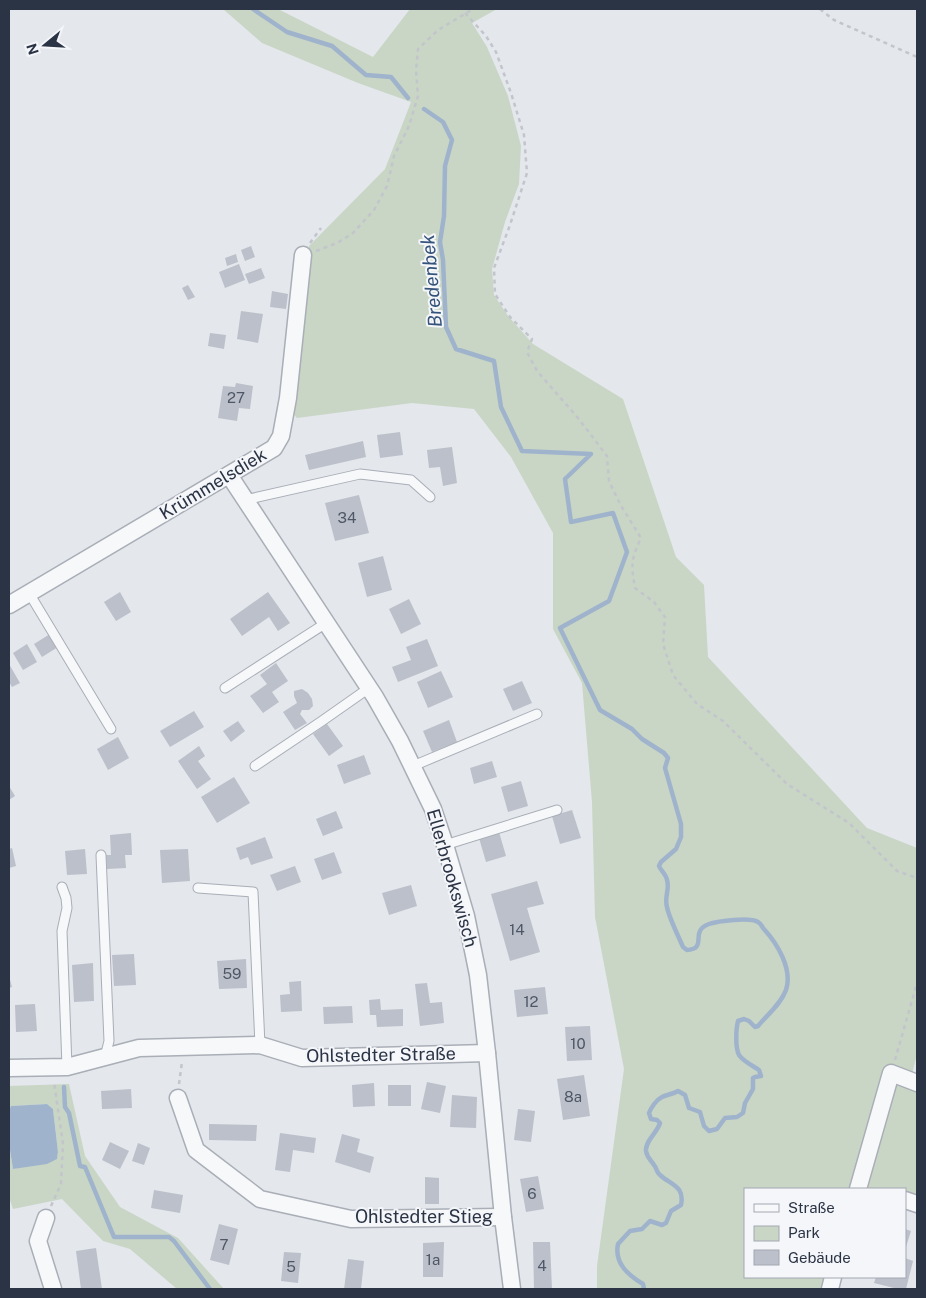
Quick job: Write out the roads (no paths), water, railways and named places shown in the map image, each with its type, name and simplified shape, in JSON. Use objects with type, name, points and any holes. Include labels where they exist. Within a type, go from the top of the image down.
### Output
[{"type":"street","name":"Krümmelsdiek","points":[[9,605],[274,448],[281,436],[288,398],[303,255]]},
{"type":"street","name":"Ellerbrookswisch","points":[[229,475],[369,688],[400,741],[433,809],[468,926],[478,975],[503,1217]]},
{"type":"street","name":"Ohlstedter Straße","points":[[9,1068],[60,1068],[139,1048],[260,1045],[302,1058],[487,1053]]},
{"type":"street","points":[[861,1188],[891,1073],[917,1083]]},
{"type":"street","name":"Ohlstedter Stieg","points":[[178,1098],[196,1150],[260,1199],[351,1219],[503,1217],[512,1289]]},
{"type":"street","points":[[46,1218],[38,1241],[53,1289]]},
{"type":"lane","points":[[245,500],[360,474],[411,480],[430,497]]},
{"type":"lane","points":[[29,594],[111,729]]},
{"type":"lane","points":[[225,688],[326,623]]},
{"type":"lane","points":[[255,766],[369,688]]},
{"type":"lane","points":[[413,766],[537,714]]},
{"type":"lane","points":[[445,845],[557,810]]},
{"type":"lane","points":[[101,855],[109,1040],[105,1057]]},
{"type":"lane","points":[[60,1068],[62,932],[67,908],[62,887]]},
{"type":"lane","points":[[198,888],[253,892],[260,1045]]},
{"type":"water","points":[[47,1104],[53,1109],[58,1152],[57,1159],[47,1164],[13,1169],[9,1144],[9,1111],[11,1106]]},
{"type":"waterway","name":"Bredenbek","points":[[253,9],[287,32],[332,46],[366,75],[391,77],[408,98]]},
{"type":"waterway","name":"Bredenbek","points":[[424,109],[443,122],[452,140],[445,166],[444,216],[440,242],[443,260],[446,327],[456,349],[494,361],[501,407],[522,451],[591,454],[565,479],[571,522],[613,513],[627,552],[609,601],[560,628],[600,710],[632,729],[642,739],[664,753],[668,758],[665,768],[681,824],[681,837],[676,849],[659,866],[667,880],[666,903],[672,921],[683,947],[687,950],[697,946],[699,933],[709,924],[741,920],[758,922],[778,949],[787,974],[788,982],[784,995],[758,1026],[755,1027],[744,1019],[738,1021],[736,1038],[739,1055],[759,1070],[761,1076],[753,1078],[753,1089],[745,1103],[743,1113],[737,1117],[725,1118],[717,1129],[709,1131],[704,1126],[700,1112],[689,1108],[685,1095],[678,1091],[660,1098],[649,1113],[651,1119],[657,1120],[660,1123],[647,1144],[646,1151],[648,1157],[659,1174],[679,1190],[682,1199],[681,1205],[671,1211],[666,1223],[662,1225],[650,1221],[642,1229],[630,1231],[618,1244],[617,1251],[620,1263],[632,1277],[643,1284],[644,1289]]},
{"type":"waterway","points":[[64,1087],[65,1107],[69,1113],[80,1166],[85,1167],[114,1237],[169,1237],[210,1289]]}]
